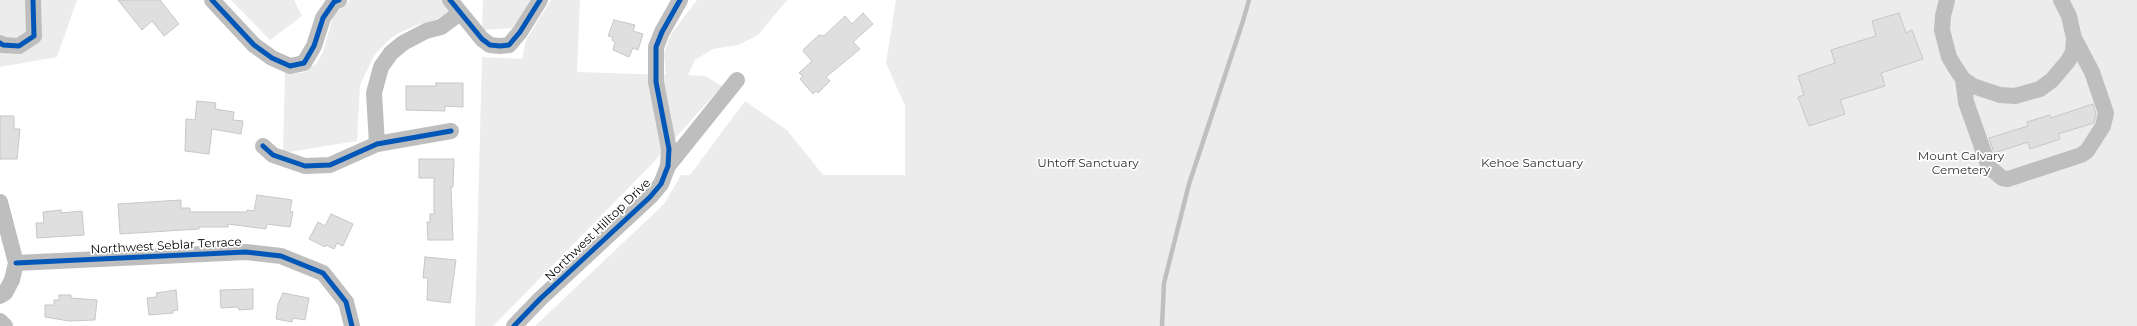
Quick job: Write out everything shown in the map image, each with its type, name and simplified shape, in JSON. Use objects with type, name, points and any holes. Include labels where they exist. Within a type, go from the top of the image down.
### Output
[{"type":"street","points":[[0,43],[3,45],[19,46],[34,36],[33,0]]},
{"type":"street","points":[[212,0],[254,45],[272,58],[290,66],[304,63],[314,46],[323,18],[334,2],[339,0]]},
{"type":"street","points":[[450,0],[482,39],[490,45],[500,46],[509,45],[540,0]]},
{"type":"street","name":"Northwest Hilltop Drive","points":[[514,326],[650,197],[661,184],[668,166],[669,149],[656,82],[656,47],[662,32],[680,0]]},
{"type":"street","points":[[1947,0],[1943,16],[1945,44],[1948,57],[1963,79],[1973,86],[2000,95],[2015,96],[2028,93],[2052,80],[2073,52],[2074,38]]},
{"type":"street","points":[[1963,79],[1966,102],[1989,167],[2002,178],[2008,179],[2081,156],[2087,151],[2104,126],[2106,113],[2092,72],[2074,38],[2069,16],[2060,0]]},
{"type":"street","points":[[377,144],[374,93],[382,67],[391,53],[403,43],[426,31],[441,27],[460,13]]},
{"type":"street","points":[[668,166],[737,80]]},
{"type":"street","points":[[263,146],[273,156],[305,166],[330,164],[377,144],[451,131]]},
{"type":"street","points":[[0,202],[16,263],[12,280],[5,293],[0,296]]},
{"type":"street","name":"Northwest Seblar Terrace","points":[[16,263],[246,252],[281,256],[323,273],[346,302],[352,326]]},
{"type":"street","points":[[0,321],[5,326]]},
{"type":"green space","points":[[0,0],[77,0],[57,57],[0,67]]},
{"type":"green space","points":[[231,0],[294,0],[302,16],[270,40]]},
{"type":"green space","points":[[350,0],[443,0],[455,8],[432,22],[420,24],[401,32],[391,38],[375,54],[360,85],[357,141],[283,153],[285,71],[302,73],[317,63],[323,52],[333,17],[336,12]]},
{"type":"green space","points":[[483,0],[530,0],[514,28],[482,30]]},
{"type":"green space","points":[[551,0],[580,0],[577,72],[666,75],[664,53],[671,34],[697,0],[787,0],[758,35],[738,45],[713,49],[695,60],[688,75],[705,76],[722,86],[650,166],[493,326],[475,326],[482,57],[522,59],[526,40]]},
{"type":"green space","points":[[896,0],[2137,0],[2137,326],[535,326],[664,204],[681,175],[690,175],[745,101],[787,130],[823,175],[905,175],[905,106],[886,63]]},
{"type":"building","points":[[118,0],[160,0],[179,24],[164,36],[152,21],[142,30]]},
{"type":"building","points":[[863,13],[873,24],[853,42],[860,49],[826,77],[830,81],[818,93],[816,91],[813,94],[800,79],[803,76],[799,73],[812,61],[803,51],[819,35],[824,36],[845,16],[852,24]]},
{"type":"building","points":[[1899,13],[1906,33],[1912,30],[1923,59],[1881,73],[1885,86],[1840,100],[1845,114],[1809,126],[1798,97],[1804,95],[1798,76],[1835,63],[1831,50],[1876,36],[1872,21]]},
{"type":"building","points":[[614,20],[635,25],[633,31],[643,34],[638,50],[633,48],[629,57],[613,50],[615,42],[612,40],[613,37],[608,36]]},
{"type":"building","points":[[436,83],[463,83],[463,107],[445,106],[445,111],[406,110],[406,86],[436,86]]},
{"type":"building","points":[[197,101],[216,103],[215,109],[234,112],[233,120],[243,121],[241,134],[212,129],[209,154],[185,151],[186,119],[195,120]]},
{"type":"building","points":[[2093,104],[2096,114],[2094,123],[2058,134],[2060,139],[2030,149],[2028,142],[1994,153],[1989,138],[2028,126],[2027,122],[2050,115],[2051,118]]},
{"type":"building","points":[[0,116],[14,116],[14,129],[20,129],[17,159],[0,159]]},
{"type":"building","points":[[419,159],[454,159],[453,187],[451,187],[453,240],[428,240],[427,222],[430,222],[430,214],[434,214],[434,178],[419,178]]},
{"type":"building","points":[[257,195],[292,200],[290,211],[293,212],[290,227],[267,224],[266,229],[228,224],[228,227],[199,227],[199,229],[120,234],[118,204],[181,200],[181,208],[190,208],[190,212],[247,212],[247,210],[254,211]]},
{"type":"building","points":[[61,210],[61,213],[82,211],[84,235],[37,238],[36,223],[44,223],[43,212]]},
{"type":"building","points":[[331,214],[353,224],[343,246],[337,243],[334,249],[326,245],[325,247],[309,239],[318,222],[325,226]]},
{"type":"building","points":[[425,257],[456,260],[450,303],[427,300],[428,278],[423,278]]},
{"type":"building","points":[[253,289],[253,309],[239,310],[238,307],[221,308],[220,290]]},
{"type":"building","points":[[176,290],[178,310],[173,311],[173,313],[149,315],[147,298],[157,297],[156,293]]},
{"type":"building","points":[[283,293],[309,298],[305,320],[293,318],[292,322],[276,319],[278,304]]},
{"type":"building","points":[[59,295],[71,295],[71,298],[97,300],[95,320],[69,321],[45,317],[45,305],[54,305],[54,300],[59,300]]},
{"type":"waterway","points":[[1162,326],[1164,283],[1189,184],[1249,0]]},
{"type":"cycle path","points":[[0,43],[3,45],[19,46],[34,36],[33,0]]},
{"type":"cycle path","points":[[212,0],[254,45],[272,58],[290,66],[304,63],[314,46],[323,18],[334,2],[339,0]]},
{"type":"cycle path","points":[[450,0],[482,39],[490,45],[500,46],[509,45],[520,32],[540,0]]},
{"type":"cycle path","points":[[514,326],[540,299],[650,197],[661,184],[668,166],[669,149],[656,82],[656,47],[662,32],[680,0]]},
{"type":"cycle path","points":[[263,146],[273,155],[305,166],[330,165],[377,144],[451,131]]},
{"type":"cycle path","points":[[16,263],[246,252],[281,256],[323,273],[346,302],[352,326]]},
{"type":"park label","name":"Uhtoff Sanctuary","points":[[1088,163]]},
{"type":"park label","name":"Kehoe Sanctuary","points":[[1532,163]]},
{"type":"park label","name":"Mount Calvary Cemetery","points":[[1961,163]]}]
